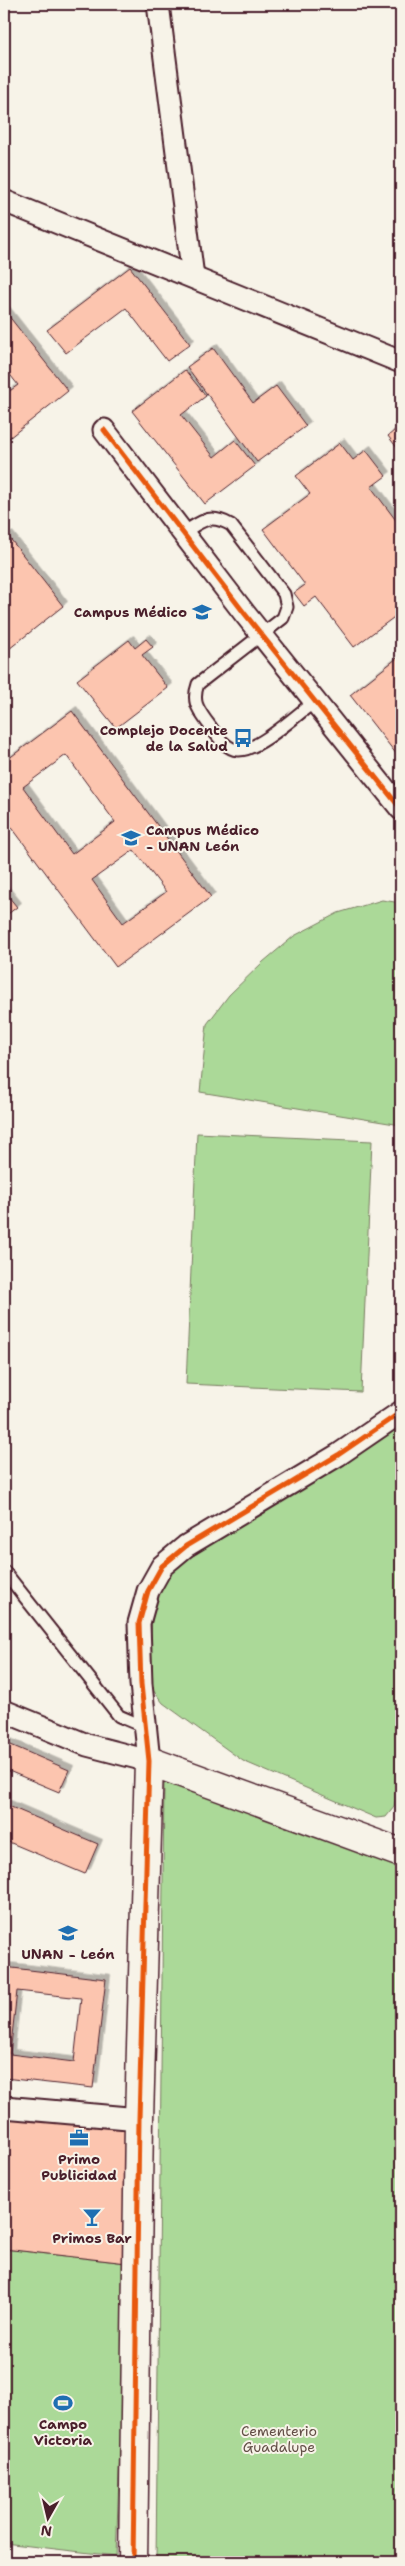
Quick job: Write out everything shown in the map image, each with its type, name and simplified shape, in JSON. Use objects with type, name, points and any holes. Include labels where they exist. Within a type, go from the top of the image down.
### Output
[{"type":"street","points":[[158,4],[193,278]]},
{"type":"street","points":[[4,201],[401,362]]},
{"type":"street","points":[[104,430],[262,635],[401,809]]},
{"type":"street","points":[[133,2562],[139,2119],[149,1761],[141,1684],[139,1623],[148,1591],[162,1566],[186,1546],[338,1455],[401,1412]]},
{"type":"street","points":[[4,1711],[87,1744],[149,1761],[401,1853]]},
{"type":"street","points":[[4,2107],[139,2119]]},
{"type":"lane","points":[[183,533],[205,519],[219,518],[231,524],[284,594],[287,607],[283,618],[198,684],[194,696],[196,707],[224,744],[237,750],[252,748],[315,700]]},
{"type":"lane","points":[[4,1571],[119,1716],[145,1727]]},
{"type":"green space","points":[[382,900],[401,903],[401,1125],[200,1092],[207,1024],[229,995],[263,962],[294,936],[338,913]]},
{"type":"green space","points":[[197,1133],[372,1141],[361,1392],[186,1384]]},
{"type":"green space","points":[[401,1423],[401,1772],[394,1807],[386,1817],[376,1818],[243,1761],[163,1703],[149,1685],[153,1592],[174,1568]]},
{"type":"green space","name":"Cementerio Guadalupe","points":[[171,1766],[401,1859],[401,2562],[156,2562],[164,1785]]},
{"type":"green space","name":"Campo Victoria","points":[[4,2249],[127,2263],[116,2556],[4,2543]]},
{"type":"building","points":[[130,267],[190,344],[167,361],[126,308],[66,353],[47,330]]},
{"type":"building","points":[[4,310],[68,391],[4,442],[4,395],[18,385],[4,367]]},
{"type":"building","points":[[213,348],[253,403],[276,386],[306,426],[257,462],[187,367]]},
{"type":"building","points":[[185,370],[206,396],[181,415],[214,457],[235,440],[255,466],[205,504],[132,411]]},
{"type":"building","points":[[401,425],[401,453],[388,436]]},
{"type":"building","points":[[340,443],[353,460],[366,450],[386,476],[371,487],[401,527],[401,612],[354,647],[316,597],[304,606],[294,593],[305,585],[263,529],[310,494],[296,476]]},
{"type":"building","points":[[8,536],[63,606],[4,653],[4,540]]},
{"type":"building","points":[[146,639],[153,647],[142,655],[168,688],[116,728],[77,680],[129,640],[135,648]]},
{"type":"building","points":[[401,655],[401,700],[397,703],[401,708],[401,760],[350,695]]},
{"type":"building","points":[[72,711],[211,897],[116,967],[4,817],[4,762]],"holes":[[[66,755],[115,822],[72,854],[23,787]],[[134,850],[166,892],[123,923],[92,880]]]},
{"type":"building","points":[[4,891],[17,907],[4,917]]},
{"type":"building","points":[[4,1742],[69,1770],[59,1792],[4,1769]]},
{"type":"building","points":[[4,1804],[98,1844],[85,1874],[4,1840]]},
{"type":"building","points":[[4,1967],[106,1979],[93,2088],[4,2078]],"holes":[[[17,1991],[81,1998],[74,2062],[10,2054]]]},
{"type":"building","points":[[4,2113],[129,2122],[127,2263],[4,2249]]},
{"type":"cycle path","points":[[104,430],[245,614],[401,809]]},
{"type":"cycle path","points":[[133,2562],[139,2119],[149,1761],[141,1684],[139,1623],[148,1591],[162,1566],[186,1546],[338,1455],[401,1412]]},
{"type":"place","name":"Campus Médico","points":[[202,612]]},
{"type":"place","name":"Complejo Docente de la Salud","points":[[243,738]]},
{"type":"place","name":"Campus Médico - UNAN León","points":[[131,838]]},
{"type":"place","name":"UNAN - León","points":[[68,1933]]},
{"type":"place","name":"Primo Publicidad","points":[[79,2138]]},
{"type":"place","name":"Primos Bar","points":[[92,2217]]},
{"type":"place","name":"Campo Victoria","points":[[63,2403]]}]
